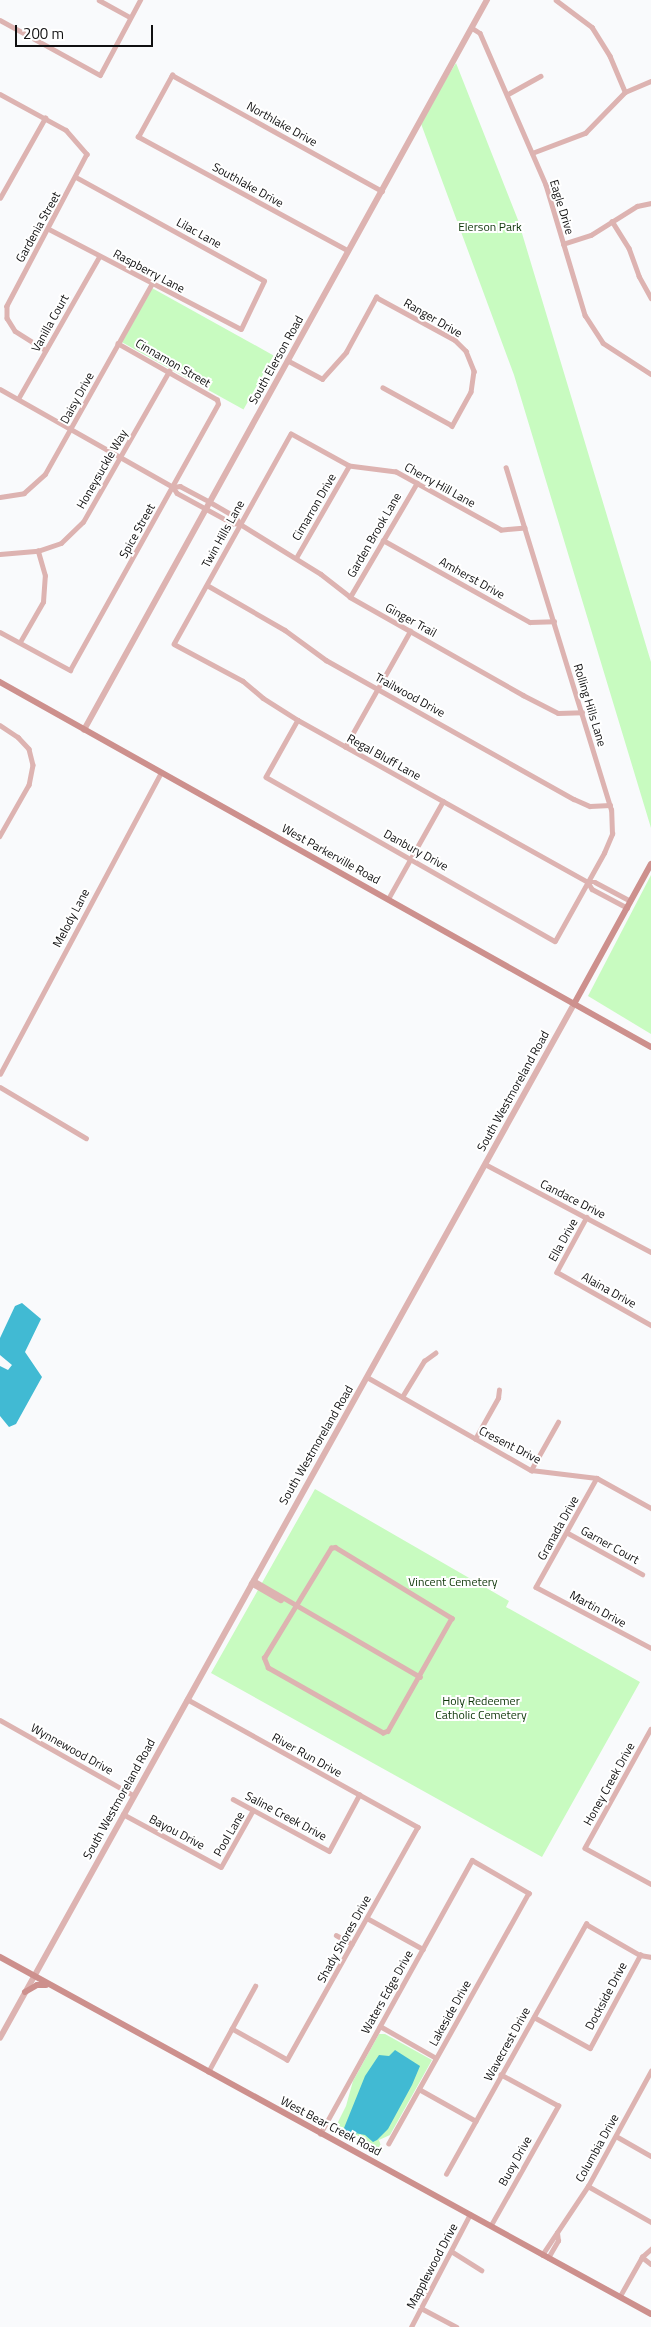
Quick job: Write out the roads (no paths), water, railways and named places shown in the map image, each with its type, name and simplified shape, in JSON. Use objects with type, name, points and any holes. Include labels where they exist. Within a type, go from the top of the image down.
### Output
[{"type":"main road","name":"West Parkerville Road","points":[[0,682],[651,1047]]},
{"type":"main road","name":"South Westmoreland Road","points":[[574,1004],[651,864]]},
{"type":"main road","name":"West Bear Creek Road","points":[[0,1958],[651,2314]]},
{"type":"main road","points":[[25,1992],[37,1985],[53,1986]]},
{"type":"street","points":[[99,0],[130,17]]},
{"type":"street","points":[[0,20],[100,75],[140,0]]},
{"type":"street","name":"South Elerson Road","points":[[84,730],[487,0]]},
{"type":"street","points":[[556,0],[592,27],[610,56],[625,92]]},
{"type":"street","name":"Eagle Drive","points":[[472,28],[480,33],[546,185],[585,315],[598,337],[625,360],[651,374]]},
{"type":"street","name":"Northlake Drive","points":[[138,137],[172,75],[382,191]]},
{"type":"street","points":[[508,94],[540,76]]},
{"type":"street","points":[[532,153],[585,132],[625,92],[651,81]]},
{"type":"street","points":[[0,94],[45,118],[0,198]]},
{"type":"street","name":"Gardenia Street","points":[[45,118],[66,130],[87,154],[77,178],[7,306],[8,318],[15,332],[46,350]]},
{"type":"street","name":"Southlake Drive","points":[[138,137],[348,251]]},
{"type":"street","name":"Lilac Lane","points":[[77,178],[264,281],[241,329]]},
{"type":"street","points":[[563,244],[591,235],[612,221],[651,202]]},
{"type":"street","points":[[612,221],[630,248],[639,276],[651,298]]},
{"type":"street","name":"Raspberry Lane","points":[[49,229],[152,285],[241,329]]},
{"type":"street","name":"Vanilla Court","points":[[18,399],[99,256]]},
{"type":"street","name":"Daisy Drive","points":[[0,497],[24,493],[45,474],[152,285]]},
{"type":"street","name":"Ranger Drive","points":[[287,360],[322,379],[346,352],[376,297],[455,340],[466,351],[472,364],[471,392],[452,426],[384,388]]},
{"type":"street","name":"Cinnamon Street","points":[[118,344],[169,371],[217,400]]},
{"type":"street","name":"Honeysuckle Way","points":[[0,554],[38,550],[61,543],[83,522],[169,371]]},
{"type":"street","name":"Ginger Trail","points":[[0,389],[72,428],[232,523],[240,524],[296,558],[350,598],[558,713],[582,712]]},
{"type":"street","name":"Spice Street","points":[[20,642],[70,670],[173,487],[217,400]]},
{"type":"street","name":"Cherry Hill Lane","points":[[291,434],[350,466],[362,470],[396,472],[501,530],[525,528]]},
{"type":"street","name":"Twin Hills Lane","points":[[174,644],[291,434]]},
{"type":"street","name":"Cimarron Drive","points":[[296,558],[350,466]]},
{"type":"street","name":"Rolling Hills Lane","points":[[506,468],[610,805],[612,834],[588,882],[555,940]]},
{"type":"street","name":"Garden Brook Lane","points":[[350,598],[417,483]]},
{"type":"street","name":"Ginger Trail","points":[[173,487],[180,486],[210,502],[236,517],[240,524]]},
{"type":"street","name":"Amherst Drive","points":[[383,540],[530,622],[554,621]]},
{"type":"street","points":[[0,632],[20,642],[43,602],[45,576],[38,550]]},
{"type":"street","name":"Trailwood Drive","points":[[207,585],[377,689],[574,799],[590,806],[610,805]]},
{"type":"street","points":[[345,747],[410,631]]},
{"type":"street","name":"Regal Bluff Lane","points":[[174,644],[243,681],[263,698],[345,747],[588,882],[595,882],[630,902]]},
{"type":"street","name":"Danbury Drive","points":[[298,720],[266,777],[555,940]]},
{"type":"street","points":[[0,726],[18,737],[28,749],[33,765],[29,785],[0,836]]},
{"type":"street","name":"Melody Lane","points":[[0,1074],[162,773]]},
{"type":"street","points":[[388,900],[443,801]]},
{"type":"street","name":"Regal Bluff Lane","points":[[588,882],[592,889],[627,908]]},
{"type":"street","name":"South Westmoreland Road","points":[[0,2038],[574,1004]]},
{"type":"street","points":[[0,1087],[86,1138]]},
{"type":"street","name":"Candace Drive","points":[[485,1164],[651,1252]]},
{"type":"street","name":"Ella Drive","points":[[557,1272],[587,1217]]},
{"type":"street","name":"Alaina Drive","points":[[557,1272],[651,1325]]},
{"type":"street","points":[[402,1396],[424,1360],[435,1353]]},
{"type":"street","name":"Cresent Drive","points":[[367,1377],[531,1470],[597,1478],[651,1508]]},
{"type":"street","points":[[475,1439],[498,1398],[498,1390]]},
{"type":"street","points":[[531,1470],[558,1422]]},
{"type":"street","name":"Granada Drive","points":[[536,1587],[568,1533],[597,1478]]},
{"type":"street","name":"Garner Court","points":[[568,1533],[642,1574]]},
{"type":"street","points":[[335,1547],[452,1618],[420,1677],[388,1731],[382,1733],[268,1668],[264,1658],[331,1548],[335,1547]]},
{"type":"street","points":[[252,1581],[282,1594],[282,1598],[295,1606],[420,1677]]},
{"type":"street","name":"Martin Drive","points":[[536,1587],[651,1648]]},
{"type":"street","name":"River Run Drive","points":[[187,1699],[418,1828]]},
{"type":"street","name":"Wynnewood Drive","points":[[0,1720],[134,1795]]},
{"type":"street","name":"Honey Creek Drive","points":[[651,1729],[585,1848],[651,1884]]},
{"type":"street","name":"Saline Creek Drive","points":[[233,1799],[329,1851],[359,1795]]},
{"type":"street","name":"Pool Lane","points":[[221,1867],[253,1810]]},
{"type":"street","name":"Bayou Drive","points":[[124,1814],[221,1867]]},
{"type":"street","name":"Shady Shores Drive","points":[[232,2029],[288,2060],[418,1828]]},
{"type":"street","name":"Lakeside Drive","points":[[389,2144],[529,1893],[472,1860]]},
{"type":"street","name":"Waters Edge Drive","points":[[320,2134],[472,1860]]},
{"type":"street","points":[[367,1918],[423,1949]]},
{"type":"street","name":"Wavecrest Drive","points":[[446,2174],[586,1924],[640,1955]]},
{"type":"street","points":[[336,1935],[352,1944]]},
{"type":"street","points":[[640,1955],[651,1957]]},
{"type":"street","name":"Dockside Drive","points":[[534,2017],[590,2048],[640,1955]]},
{"type":"street","points":[[208,2072],[255,1986]]},
{"type":"street","points":[[380,2026],[436,2058]]},
{"type":"street","name":"Columbia Drive","points":[[545,2257],[558,2241],[558,2233],[588,2186],[651,2071]]},
{"type":"street","name":"Buoy Drive","points":[[490,2225],[558,2106],[502,2075]]},
{"type":"street","points":[[419,2089],[476,2121]]},
{"type":"street","points":[[616,2136],[651,2156]]},
{"type":"street","points":[[588,2186],[651,2222]]},
{"type":"street","name":"Mapplewood Drive","points":[[411,2327],[470,2214]]},
{"type":"street","points":[[620,2296],[642,2257],[651,2249]]},
{"type":"street","points":[[451,2251],[481,2270]]},
{"type":"street","points":[[642,2257],[651,2264]]},
{"type":"street","points":[[422,2308],[456,2327]]},
{"type":"water","points":[[22,1303],[41,1319],[25,1352],[42,1377],[16,1424],[9,1427],[0,1416],[0,1366],[8,1370],[12,1365],[0,1355],[0,1338],[15,1306]]},
{"type":"water","points":[[395,2050],[420,2066],[412,2085],[388,2129],[377,2140],[373,2142],[365,2135],[355,2133],[347,2139],[344,2137],[344,2128],[365,2076],[379,2055],[389,2056]]},
{"type":"park label","name":"Elerson Park","points":[[490,227]]},
{"type":"park label","name":"Vincent Cemetery","points":[[453,1582]]},
{"type":"park label","name":"Holy Redeemer Catholic Cemetery","points":[[481,1708]]}]
